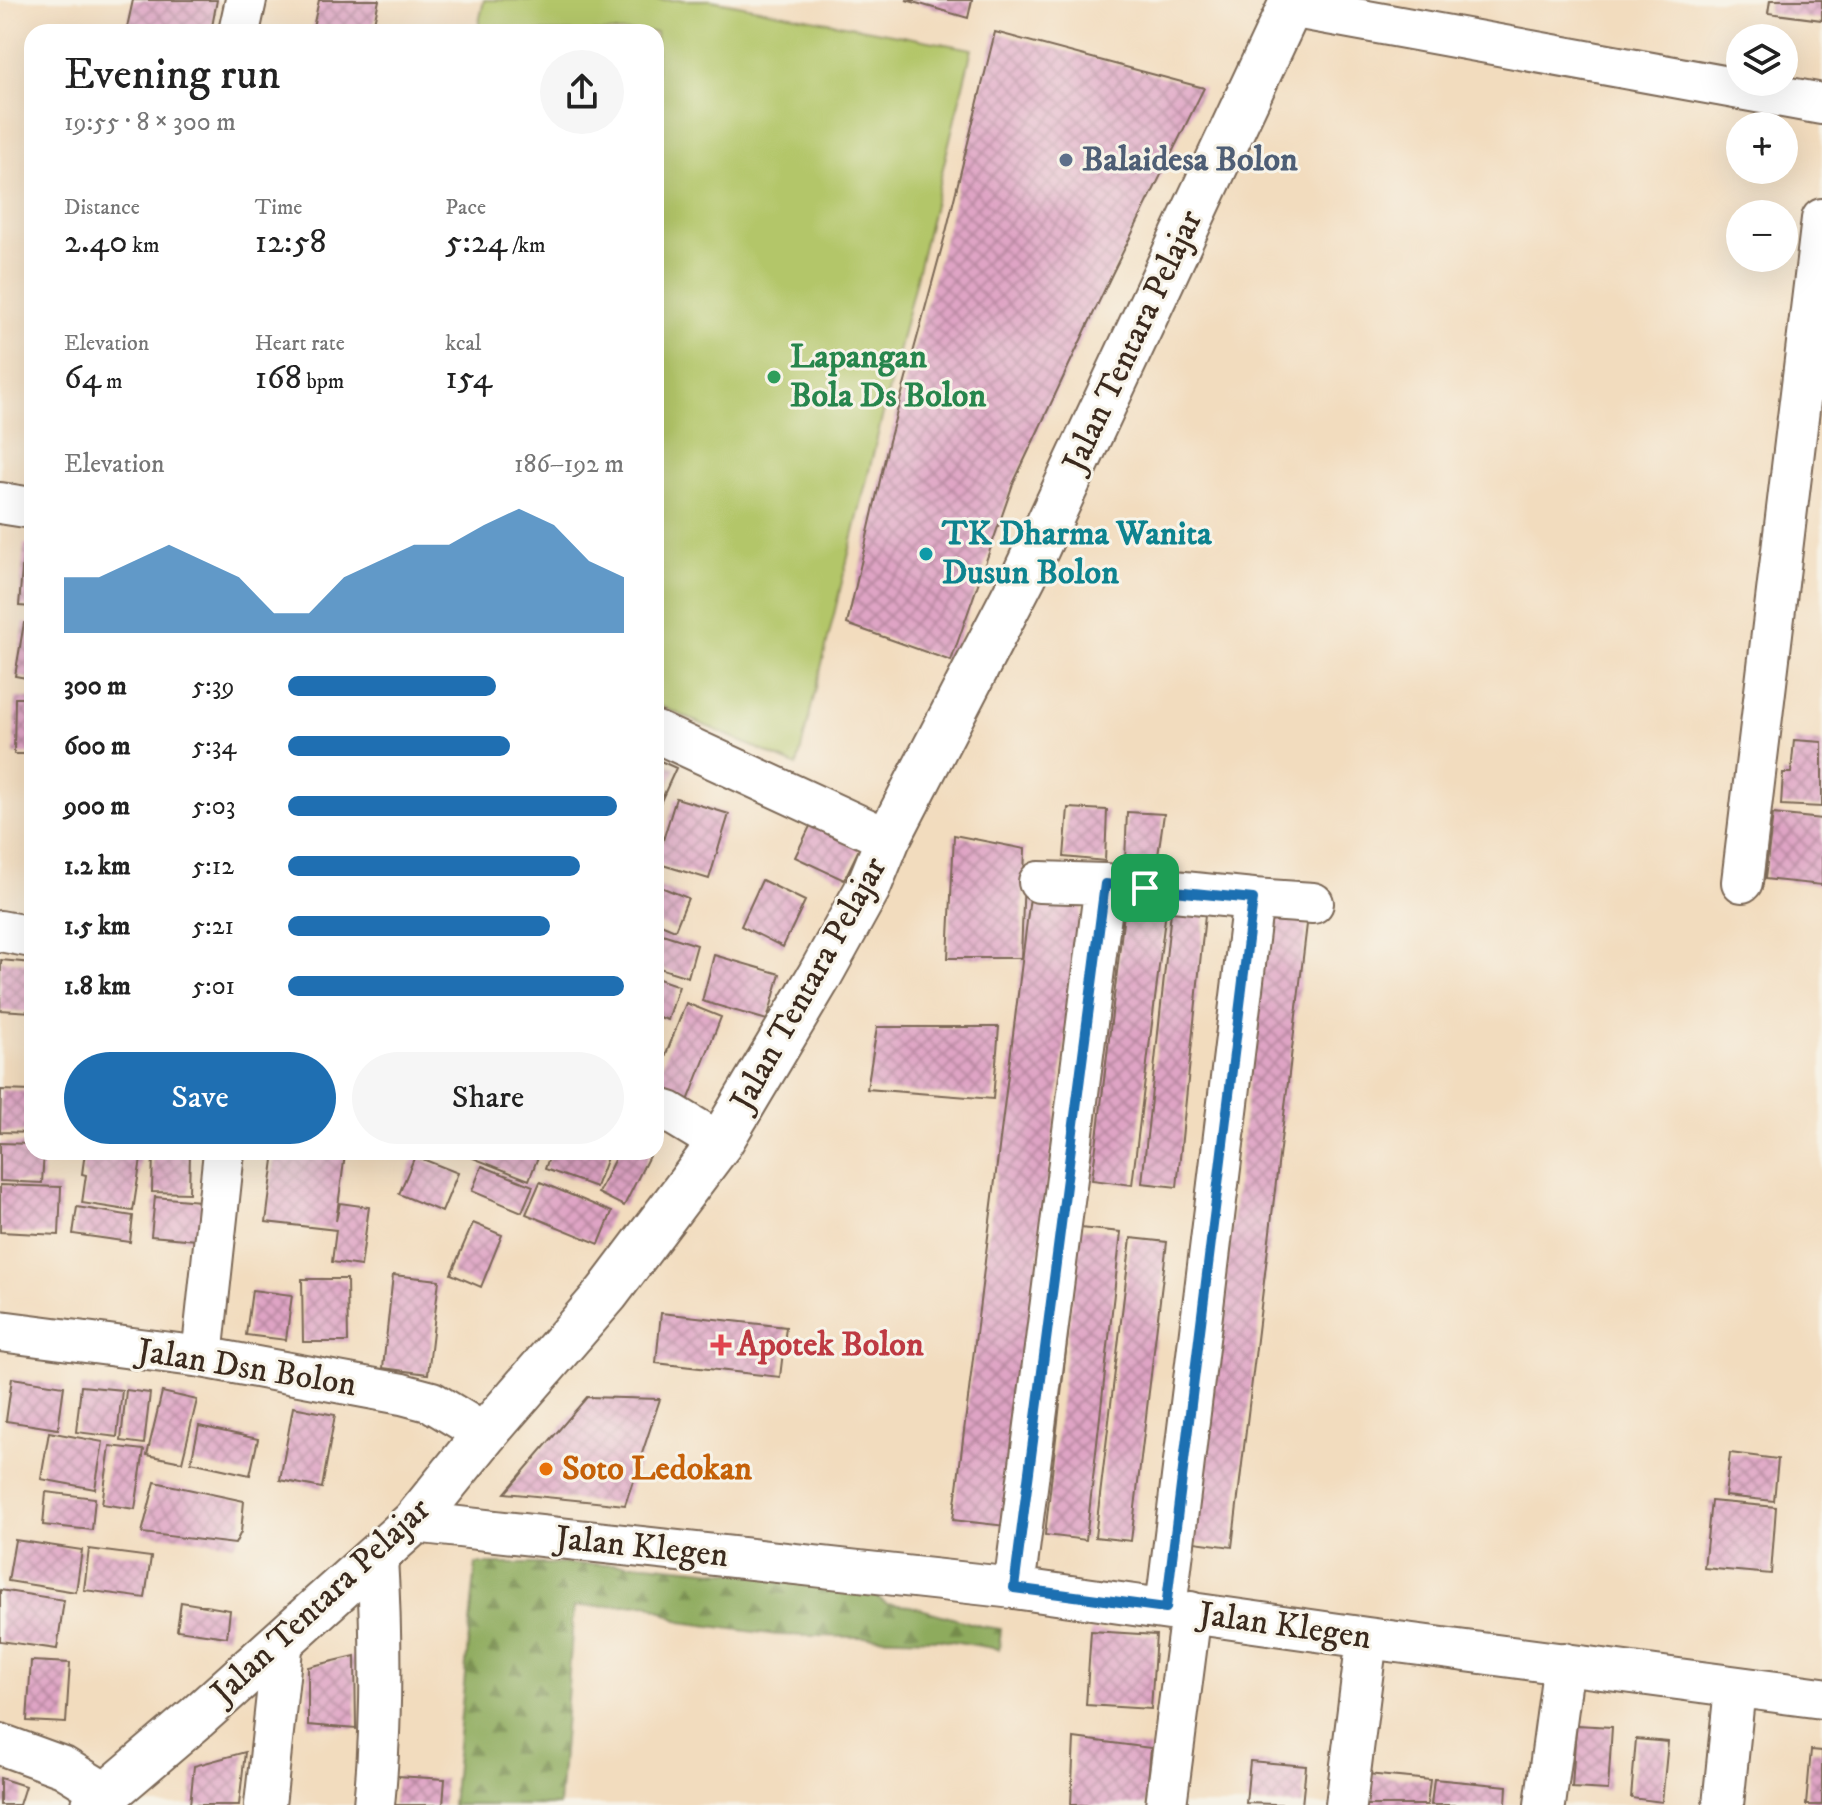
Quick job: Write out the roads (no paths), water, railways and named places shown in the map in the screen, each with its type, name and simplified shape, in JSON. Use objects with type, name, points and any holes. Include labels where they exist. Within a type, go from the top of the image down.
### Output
[{"type":"main road","name":"Jalan Tentara Pelajar","points":[[100,1799],[377,1558],[414,1522],[485,1434],[607,1293],[720,1143],[868,888],[888,839],[1024,576],[1292,3]]},
{"type":"street","points":[[241,24],[246,0]]},
{"type":"street","points":[[1292,3],[1822,104]]},
{"type":"street","points":[[1742,882],[1822,219]]},
{"type":"street","points":[[0,503],[24,507]]},
{"type":"street","points":[[664,736],[888,839]]},
{"type":"street","points":[[1039,882],[1105,884],[1313,903]]},
{"type":"street","points":[[1014,1588],[1105,884]]},
{"type":"street","points":[[1166,1805],[1179,1610],[1253,899]]},
{"type":"street","points":[[0,931],[24,936]]},
{"type":"street","points":[[664,1110],[720,1143]]},
{"type":"street","points":[[202,1357],[223,1160]]},
{"type":"street","name":"Jalan Dsn Bolon","points":[[1,1338],[202,1357],[432,1402],[485,1434]]},
{"type":"street","name":"Jalan Klegen","points":[[414,1522],[1014,1588],[1822,1698]]},
{"type":"street","points":[[374,1805],[380,1742],[381,1624],[377,1558]]},
{"type":"street","points":[[1346,1805],[1367,1638]]},
{"type":"street","points":[[265,1805],[283,1640]]},
{"type":"street","points":[[1545,1805],[1564,1663]]},
{"type":"street","points":[[1723,1805],[1735,1688]]},
{"type":"street","points":[[0,1744],[63,1767],[100,1799]]},
{"type":"place","name":"Balaidesa Bolon","points":[[1066,160]]},
{"type":"place","name":"Lapangan Bola Ds Bolon","points":[[774,377]]},
{"type":"place","name":"TK Dharma Wanita Dusun Bolon","points":[[926,554]]},
{"type":"place","name":"Apotek Bolon","points":[[721,1345]]},
{"type":"place","name":"Soto Ledokan","points":[[546,1469]]}]
